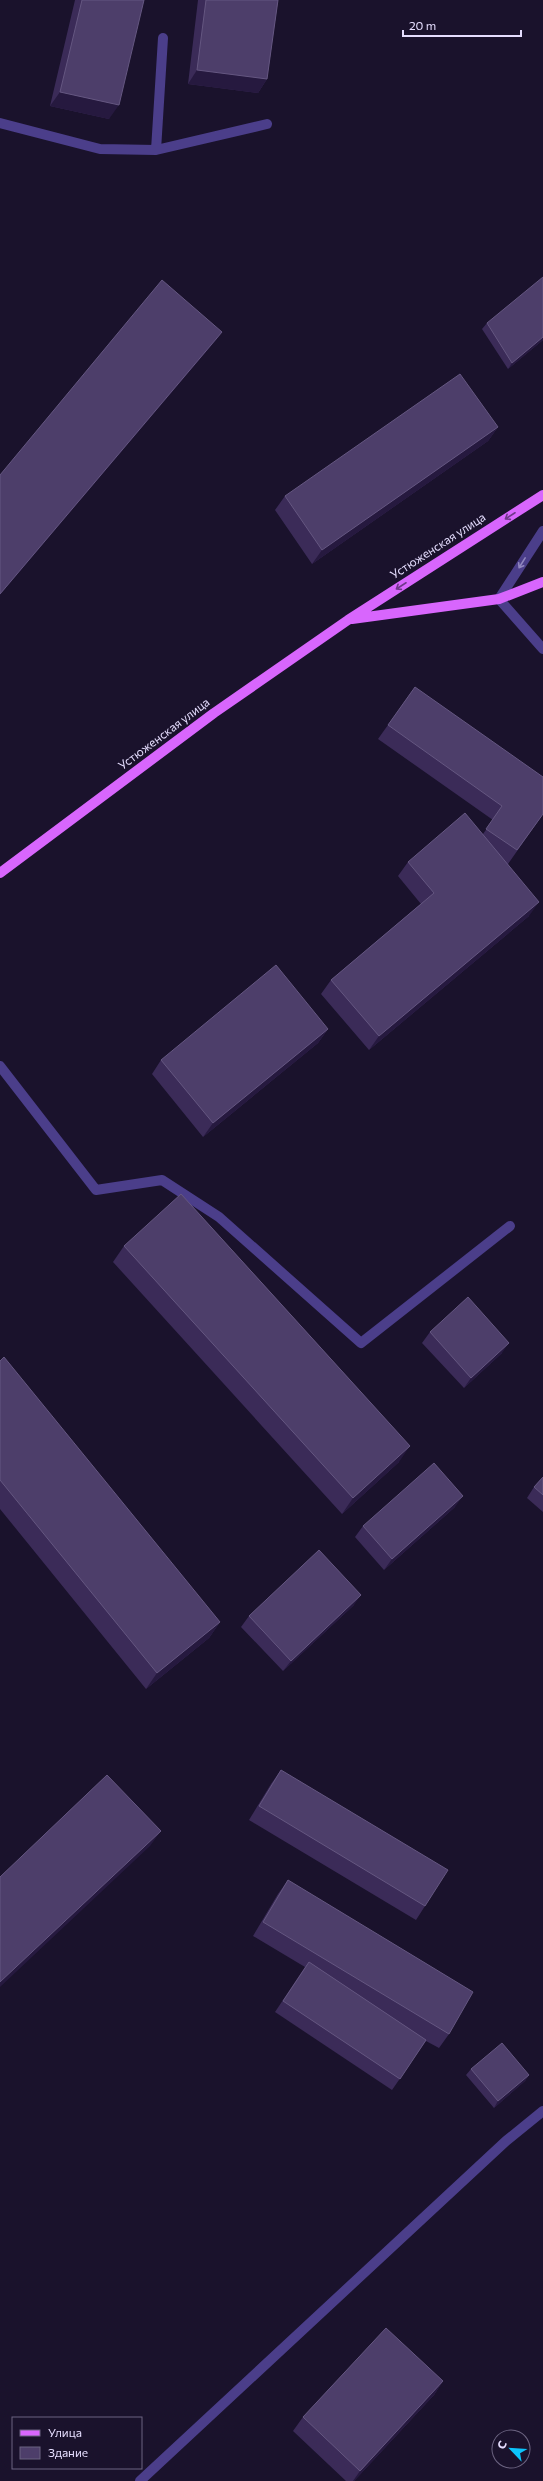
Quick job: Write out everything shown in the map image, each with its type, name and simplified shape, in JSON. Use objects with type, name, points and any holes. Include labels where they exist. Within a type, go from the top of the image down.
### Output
[{"type":"main road","name":"Устюженская улица","points":[[0,873],[214,713],[348,620],[543,495]]},
{"type":"main road","name":"Устюженская улица","points":[[348,620],[499,599],[543,582]]},
{"type":"street","points":[[156,150],[163,38]]},
{"type":"street","points":[[0,123],[100,150],[156,150],[267,124]]},
{"type":"street","points":[[543,530],[499,599],[543,649]]},
{"type":"street","points":[[0,1066],[96,1190],[162,1180],[218,1217],[361,1342],[510,1226]]},
{"type":"street","points":[[140,2481],[506,2141],[543,2111]]},
{"type":"building","points":[[82,0],[144,0],[119,105],[60,92]]},
{"type":"building","points":[[206,0],[278,0],[267,79],[197,70]]},
{"type":"building","points":[[543,277],[543,337],[512,363],[487,323]]},
{"type":"building","points":[[162,280],[222,332],[0,594],[0,475]]},
{"type":"building","points":[[460,374],[498,427],[322,550],[285,496]]},
{"type":"building","points":[[415,687],[543,777],[543,814],[517,850],[486,829],[502,806],[388,725]]},
{"type":"building","points":[[465,813],[539,902],[379,1036],[331,980],[434,893],[408,862]]},
{"type":"building","points":[[276,965],[328,1029],[213,1123],[161,1060]]},
{"type":"building","points":[[181,1194],[410,1446],[353,1498],[124,1246]]},
{"type":"building","points":[[468,1297],[509,1343],[471,1378],[430,1332]]},
{"type":"building","points":[[4,1357],[220,1622],[157,1673],[0,1480],[0,1361]]},
{"type":"building","points":[[434,1463],[463,1496],[392,1559],[363,1526]]},
{"type":"building","points":[[543,1477],[543,1495],[534,1487]]},
{"type":"building","points":[[319,1550],[361,1595],[291,1661],[249,1616]]},
{"type":"building","points":[[281,1770],[448,1870],[425,1906],[259,1806]]},
{"type":"building","points":[[107,1775],[161,1831],[0,1982],[0,1877]]},
{"type":"building","points":[[288,1880],[473,1992],[449,2034],[263,1922]]},
{"type":"building","points":[[309,1962],[426,2040],[400,2079],[283,2001]]},
{"type":"building","points":[[502,2043],[529,2075],[498,2101],[471,2069]]},
{"type":"building","points":[[386,2328],[443,2381],[360,2471],[303,2417]]}]
